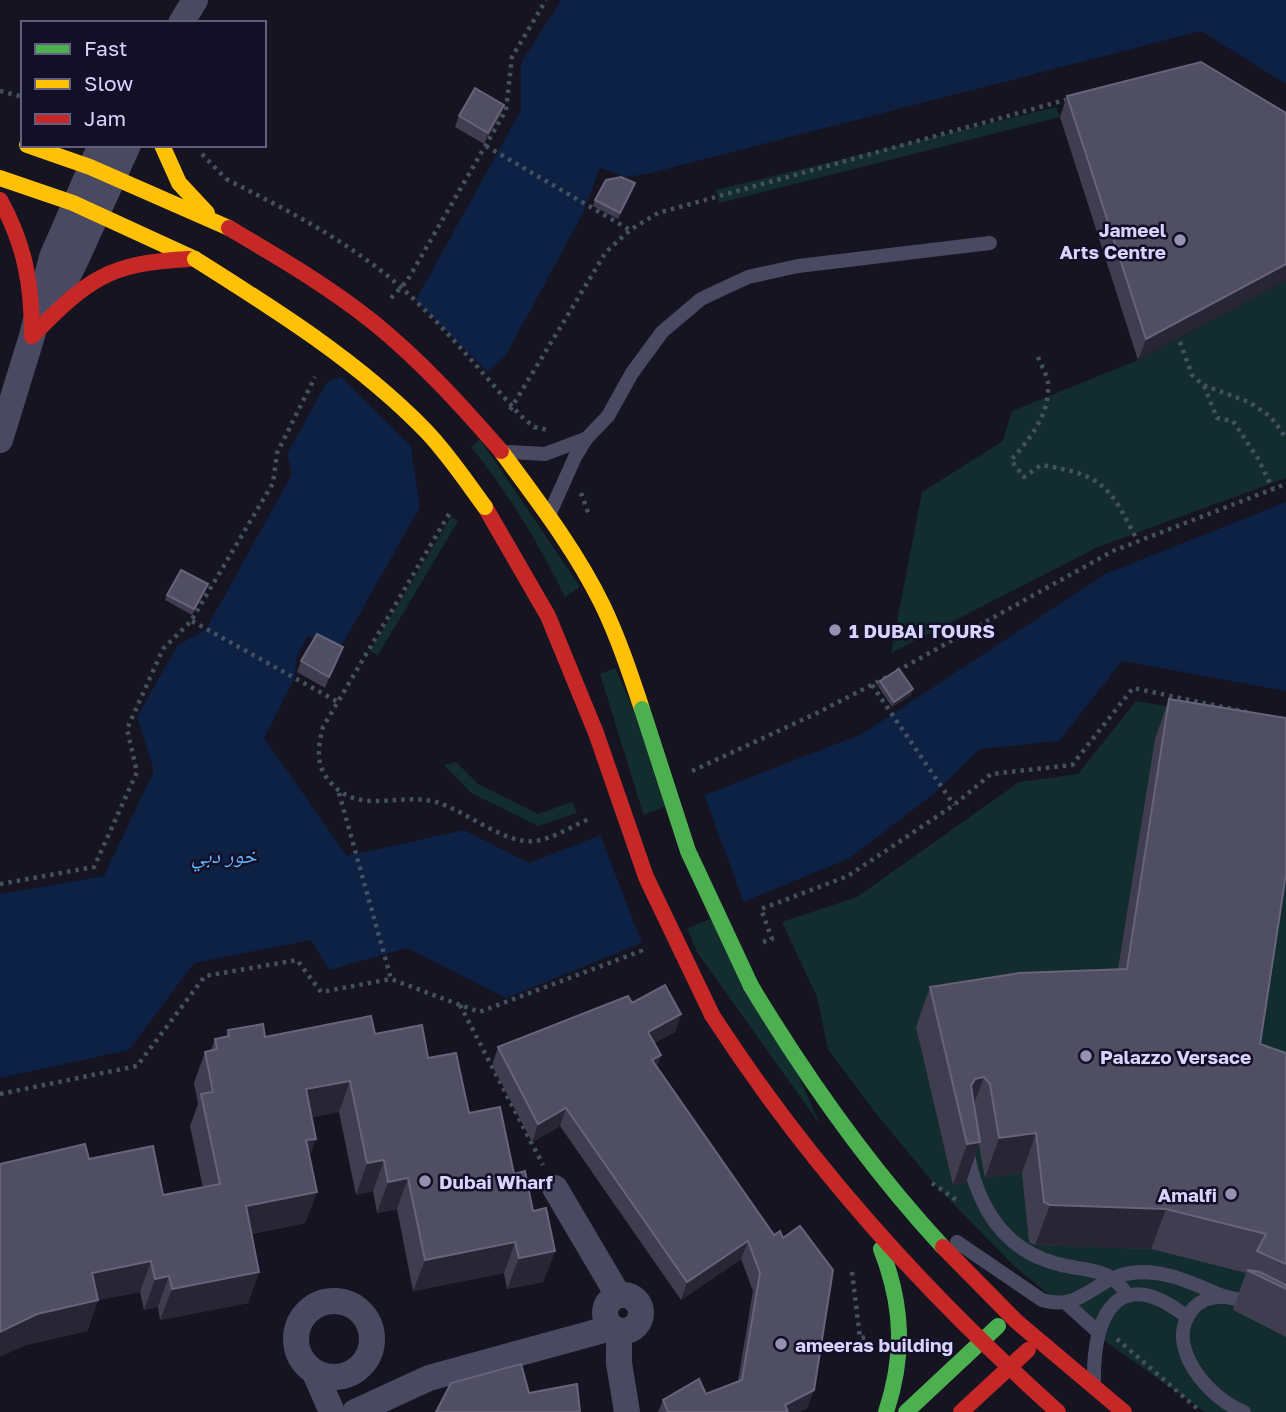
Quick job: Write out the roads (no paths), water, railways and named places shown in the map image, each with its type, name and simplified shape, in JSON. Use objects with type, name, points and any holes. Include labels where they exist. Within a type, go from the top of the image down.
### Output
[{"type":"street","points":[[182,21],[195,0]]},
{"type":"street","points":[[46,147],[101,163],[229,228]]},
{"type":"street","points":[[0,440],[32,336],[43,283],[85,208],[101,163],[125,147]]},
{"type":"street","points":[[162,147],[166,162],[179,184],[201,209],[314,279],[389,335],[456,398],[501,451],[549,516],[595,591],[621,649],[642,709],[680,835],[718,922],[751,986],[814,1092],[851,1142],[920,1221],[1009,1314],[1094,1390],[1124,1412]]},
{"type":"street","points":[[0,178],[85,208],[195,259],[281,312],[357,369],[427,433],[485,507],[520,559],[551,615],[576,673],[644,877],[675,948],[712,1015],[786,1128],[873,1231],[982,1343],[1058,1412]]},
{"type":"street","points":[[0,200],[16,227],[29,262],[32,336]]},
{"type":"street","points":[[32,336],[90,280],[108,270],[146,260],[195,259]]},
{"type":"street","points":[[355,1412],[429,1378],[635,1327],[641,1313],[634,1298],[618,1295],[555,1188]]},
{"type":"street","points":[[873,1231],[896,1283],[902,1335],[895,1388],[886,1412]]},
{"type":"street","points":[[332,1412],[314,1373],[300,1357],[295,1336],[299,1321],[308,1310],[321,1302],[336,1301],[350,1304],[362,1313],[370,1326],[373,1340],[361,1367],[355,1412]]},
{"type":"street","points":[[906,1412],[982,1343],[1009,1314]]},
{"type":"street","points":[[615,1330],[627,1412]]},
{"type":"street","points":[[961,1412],[1037,1341]]},
{"type":"street","points":[[314,1373],[339,1378],[361,1367]]},
{"type":"lane","points":[[549,516],[565,476],[586,439],[608,416],[632,373],[662,332],[701,299],[748,277],[798,267],[990,243]]},
{"type":"lane","points":[[501,451],[545,454],[586,439]]},
{"type":"lane","points":[[967,1138],[971,1172],[979,1194],[1003,1236],[1021,1250],[1041,1260],[1098,1270],[1113,1277],[1127,1296]]},
{"type":"lane","points":[[920,1221],[978,1254],[1042,1300],[1067,1304],[1083,1298],[1113,1277],[1153,1272],[1242,1301],[1286,1322]]},
{"type":"lane","points":[[1094,1390],[1097,1331],[1107,1309],[1115,1301],[1127,1296],[1160,1300],[1187,1317]]},
{"type":"lane","points":[[1225,1297],[1209,1298],[1196,1306],[1187,1317],[1183,1336],[1188,1357],[1199,1378],[1215,1395],[1244,1412]]},
{"type":"lane","points":[[1067,1304],[1097,1331]]},
{"type":"water","name":"خور دبي","points":[[561,0],[1286,0],[1286,84],[1201,31],[647,174],[626,177],[600,168],[582,215],[506,355],[411,450],[420,507],[343,643],[334,647],[307,636],[296,660],[295,677],[264,738],[347,856],[464,830],[529,863],[862,734],[1105,574],[1286,502],[1286,691],[1122,661],[1059,741],[980,749],[935,793],[848,859],[506,998],[407,948],[329,970],[311,940],[194,963],[129,1050],[0,1078],[0,894],[104,876],[154,771],[137,717],[177,646],[206,629],[292,474],[287,454],[327,382],[340,377],[417,298],[521,110],[521,63]]},
{"type":"place","name":"Jameel Arts Centre","points":[[1180,240]]},
{"type":"place","name":"1 DUBAI TOURS","points":[[835,630]]},
{"type":"place","name":"Palazzo Versace","points":[[1086,1056]]},
{"type":"place","name":"Dubai Wharf","points":[[425,1181]]},
{"type":"place","name":"Amalfi","points":[[1231,1194]]},
{"type":"place","name":"ameeras building","points":[[781,1344]]}]
